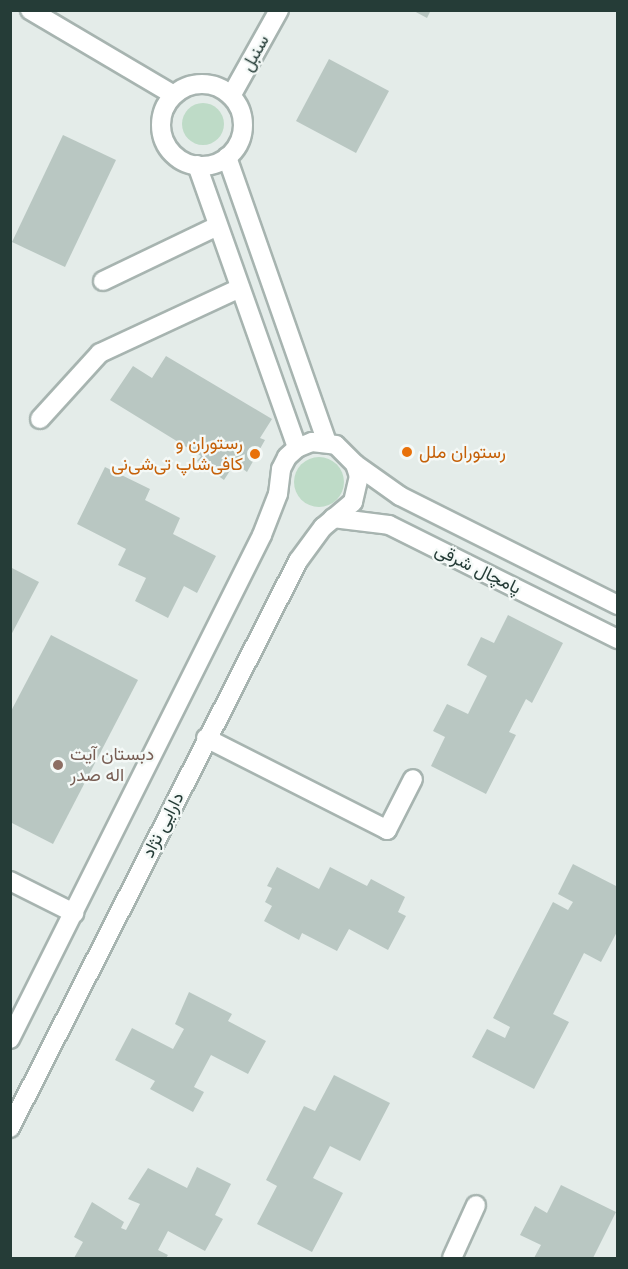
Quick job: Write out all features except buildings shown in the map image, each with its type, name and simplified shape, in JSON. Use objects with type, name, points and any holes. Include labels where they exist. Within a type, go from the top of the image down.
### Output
[{"type":"street","points":[[30,10],[174,95]]},
{"type":"street","name":"سنبل","points":[[231,96],[279,10]]},
{"type":"street","points":[[196,84],[209,84],[231,96],[239,107],[243,120],[242,134],[236,147],[227,157],[207,165],[184,162],[166,144],[162,118],[166,106],[174,95],[196,84]]},
{"type":"street","points":[[10,1039],[262,535],[278,494],[281,469],[287,457],[297,448],[312,442],[327,442],[227,157]]},
{"type":"street","points":[[196,165],[297,448]]},
{"type":"street","points":[[103,281],[218,226]]},
{"type":"street","points":[[40,419],[100,353],[240,288]]},
{"type":"street","name":"پامچال شرقی","points":[[327,442],[347,453],[355,464],[400,496],[618,605]]},
{"type":"street","name":"دارایی نژاد","points":[[10,1128],[206,738],[298,561],[328,523],[353,502],[359,476],[355,464]]},
{"type":"street","name":"پامچال شرقی","points":[[328,523],[390,525],[618,639]]},
{"type":"street","points":[[206,738],[387,830],[413,779]]},
{"type":"street","points":[[10,881],[74,913]]},
{"type":"street","points":[[452,1258],[476,1205]]},
{"type":"green space","points":[[203,103],[211,104],[218,109],[223,116],[223,132],[218,139],[211,144],[203,145],[195,144],[188,139],[183,132],[182,124],[183,116],[188,109],[195,104]]},
{"type":"green space","points":[[324,457],[337,464],[343,472],[343,492],[337,500],[329,506],[314,507],[301,500],[295,492],[294,477],[301,464],[309,458]]},
{"type":"place","name":"رستوران ملل","points":[[407,452]]},
{"type":"place","name":"رستوران و کافی‌شاپ تی‌شی‌نی","points":[[255,454]]},
{"type":"place","name":"دبستان آیت اله صدر","points":[[58,765]]}]
